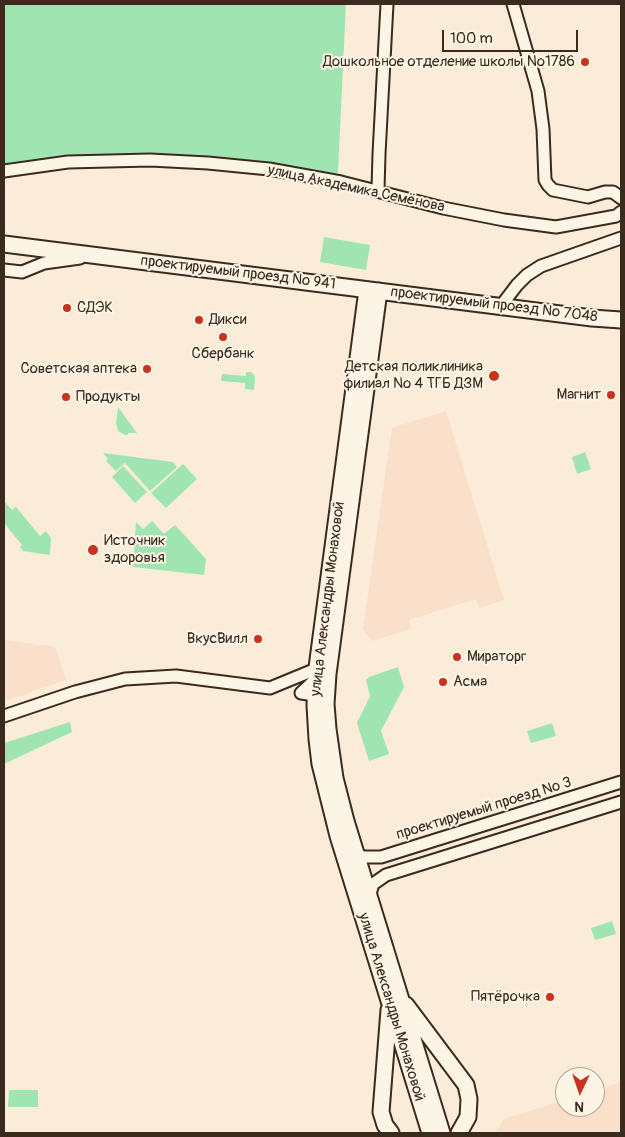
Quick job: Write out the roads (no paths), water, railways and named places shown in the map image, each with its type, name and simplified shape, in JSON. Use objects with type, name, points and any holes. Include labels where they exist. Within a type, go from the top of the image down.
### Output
[{"type":"main road","points":[[4,244],[109,257]]},
{"type":"main road","name":"проектируемый проезд № 941","points":[[109,257],[373,290]]},
{"type":"main road","name":"проектируемый проезд № 7048","points":[[373,290],[621,320]]},
{"type":"main road","name":"улица Александры Монаховой","points":[[373,290],[333,630],[321,696],[317,739],[320,764],[327,794],[442,1133]]},
{"type":"main road","name":"улица Александры Монаховой","points":[[321,696],[335,778],[369,898],[430,1133]]},
{"type":"main road","points":[[391,1133],[385,1126],[381,1112],[395,999]]},
{"type":"main road","points":[[395,999],[455,1068],[466,1085],[469,1099],[468,1117],[459,1133]]},
{"type":"street","points":[[378,190],[387,4]]},
{"type":"street","points":[[512,4],[538,91],[543,129],[545,180],[553,190],[588,196],[613,192],[621,198]]},
{"type":"street","name":"улица Академика Семёнова","points":[[4,171],[68,162],[150,160],[208,162],[269,169],[378,190],[443,208],[556,227],[619,214]]},
{"type":"street","points":[[501,306],[527,275],[541,266],[621,238]]},
{"type":"street","points":[[4,270],[22,272],[57,261],[109,257]]},
{"type":"street","points":[[4,716],[92,687],[124,679],[176,676],[270,688],[334,662],[301,693],[321,696]]},
{"type":"street","name":"проектируемый проезд № 3","points":[[356,853],[363,857],[380,857],[621,782]]},
{"type":"street","points":[[369,898],[373,884],[386,875],[621,802]]},
{"type":"place","name":"Дошкольное отделение школы №1786","points":[[585,62]]},
{"type":"place","name":"СДЭК","points":[[67,308]]},
{"type":"place","name":"Дикси","points":[[199,320]]},
{"type":"place","name":"Сбербанк","points":[[223,337]]},
{"type":"place","name":"Советская аптека","points":[[147,369]]},
{"type":"place","name":"Детская поликлиника филиал № 4 ТГБ ДЗМ","points":[[494,376]]},
{"type":"place","name":"Магнит","points":[[611,395]]},
{"type":"place","name":"Продукты","points":[[66,397]]},
{"type":"place","name":"Источник здоровья","points":[[93,550]]},
{"type":"place","name":"ВкусВилл","points":[[258,639]]},
{"type":"place","name":"Мираторг","points":[[457,657]]},
{"type":"place","name":"Асма","points":[[443,682]]},
{"type":"place","name":"Пятёрочка","points":[[550,997]]}]
